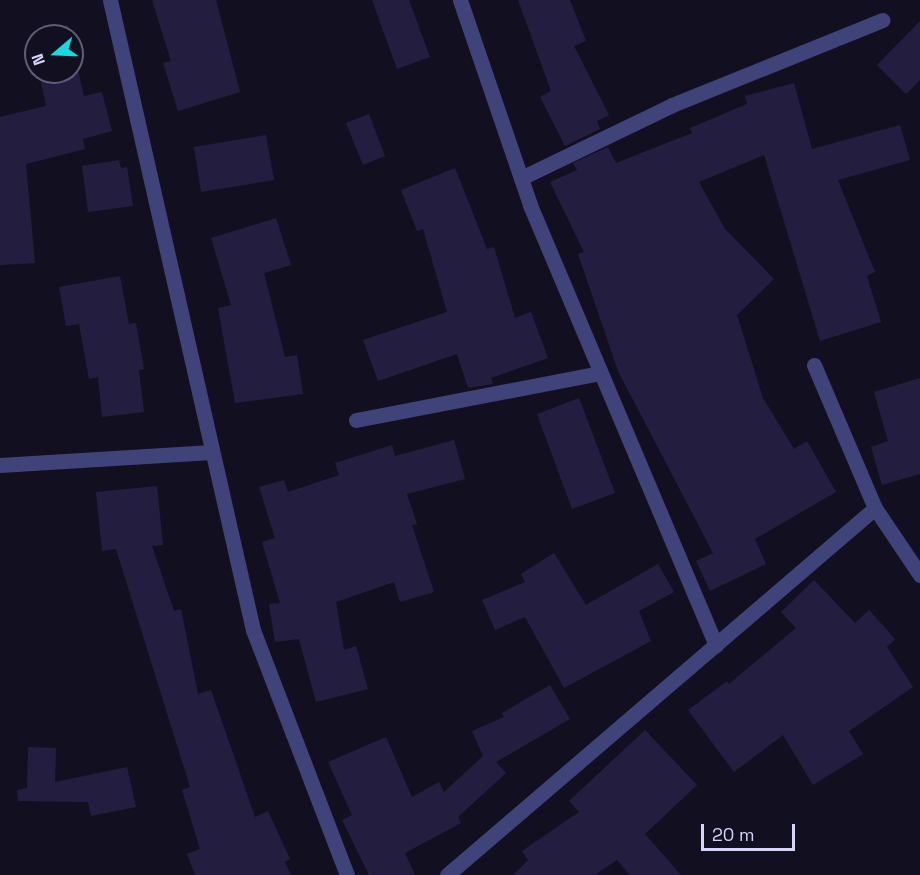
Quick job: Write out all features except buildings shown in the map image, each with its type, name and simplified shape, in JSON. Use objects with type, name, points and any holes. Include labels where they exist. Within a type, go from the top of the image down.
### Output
[{"type":"street","points":[[110,0],[253,630],[347,875]]},
{"type":"street","points":[[460,0],[521,178],[599,374],[716,645]]},
{"type":"street","points":[[521,178],[672,105],[882,20]]},
{"type":"street","points":[[814,365],[875,508],[920,574]]},
{"type":"street","points":[[356,420],[599,374]]},
{"type":"street","points":[[0,465],[212,452]]},
{"type":"street","points":[[447,875],[875,508]]}]
